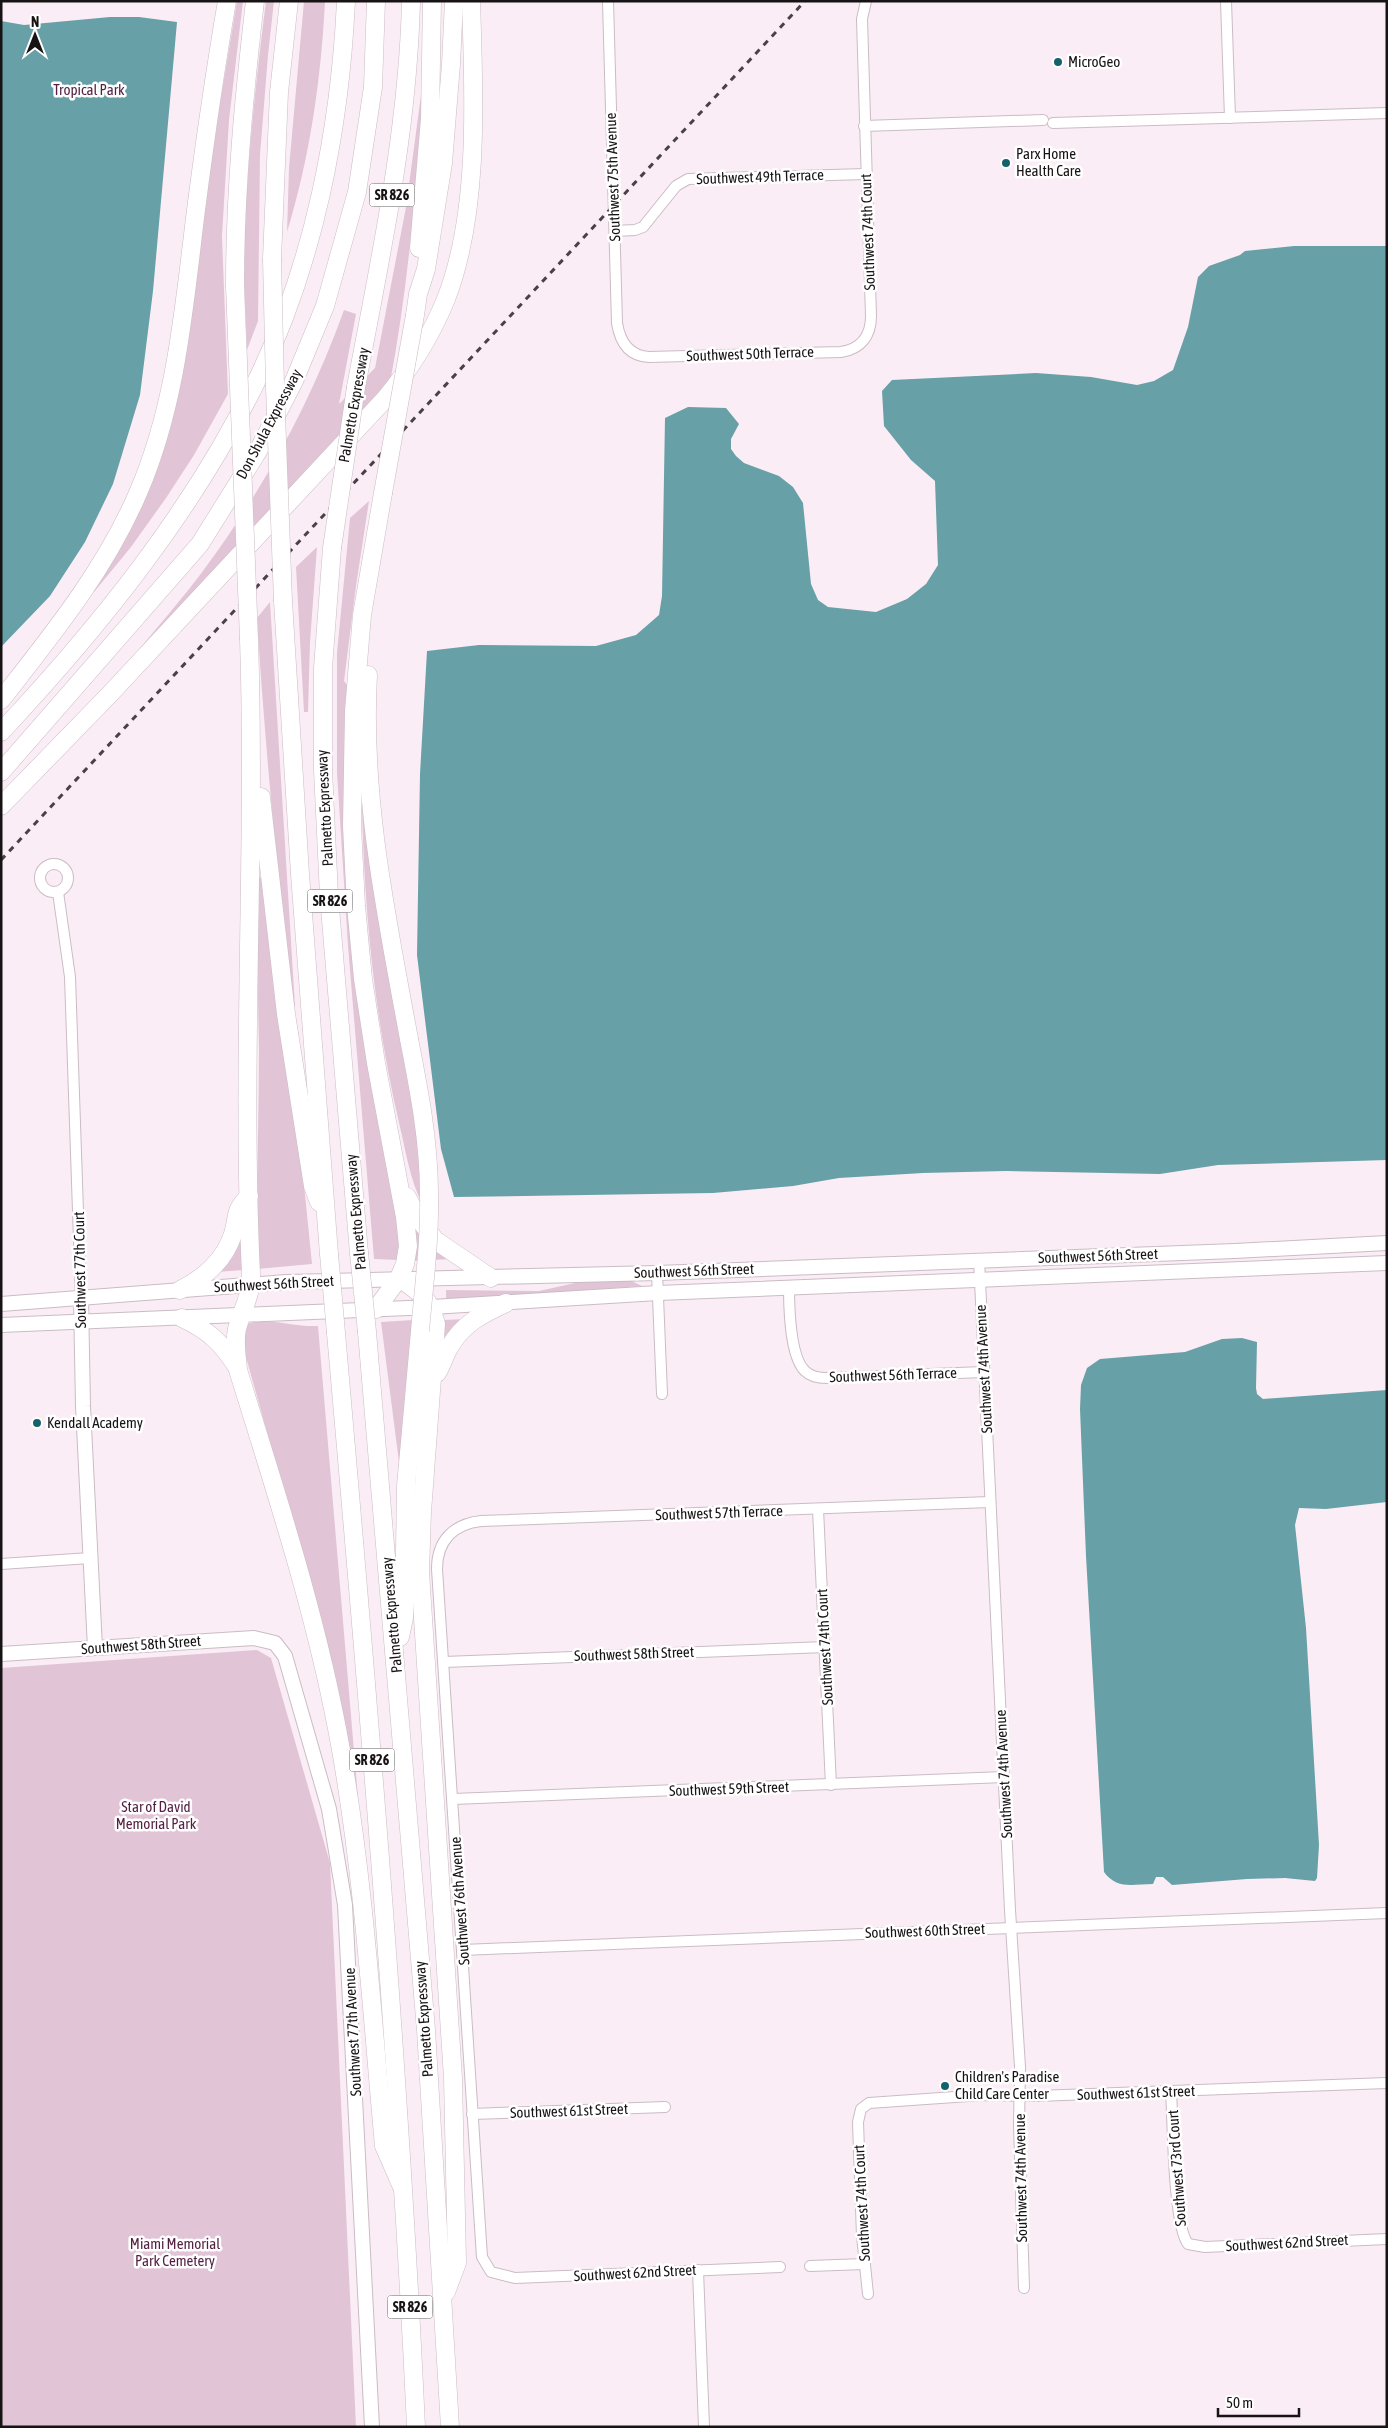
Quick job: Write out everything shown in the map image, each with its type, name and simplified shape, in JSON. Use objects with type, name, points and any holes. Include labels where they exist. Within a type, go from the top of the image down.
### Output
[{"type":"highway","points":[[1,700],[68,612],[102,562],[132,506],[158,438],[178,355],[201,169],[226,1]]},
{"type":"highway","points":[[255,1],[238,164],[235,286],[252,758],[248,965],[248,1196],[251,1284],[236,1340],[238,1370],[304,1586],[336,1721],[355,1843],[384,2146],[402,2187]]},
{"type":"highway","name":"Palmetto Expressway","points":[[289,1],[278,121],[272,259],[284,601],[300,884],[326,1221],[362,1630],[402,2187],[416,2427]]},
{"type":"highway","name":"Don Shula Expressway","points":[[1,732],[126,587],[163,538],[224,441],[257,380],[299,269],[325,174],[340,80],[346,1]]},
{"type":"highway","name":"Don Shula Expressway","points":[[1,772],[200,544],[258,451],[294,381],[325,306],[357,192],[372,87],[376,1]]},
{"type":"highway","name":"Palmetto Expressway","points":[[410,1],[408,65],[399,147],[356,387],[332,548],[323,668],[323,770],[330,896],[359,1253],[396,1660],[426,2030],[444,2300],[450,2427]]},
{"type":"highway","points":[[418,294],[417,270],[430,118],[432,1]]},
{"type":"highway","points":[[376,1309],[399,1278],[405,1264],[408,1246],[407,1227],[367,1011],[359,945],[352,789],[354,711],[362,615],[418,294],[426,269],[443,163],[452,64],[454,1]]},
{"type":"highway","points":[[1,806],[116,688],[385,399],[418,354],[447,297],[465,222],[472,142],[471,1]]},
{"type":"highway","points":[[368,582],[371,617],[367,716],[371,806],[384,904],[425,1128],[429,1192],[428,1244],[406,1486],[404,1618],[396,1660]]},
{"type":"highway","points":[[252,758],[261,792],[286,1014],[313,1186],[326,1221]]},
{"type":"highway","points":[[398,1181],[419,1219],[435,1240],[491,1278]]},
{"type":"highway","points":[[180,1290],[209,1272],[226,1251],[235,1228],[237,1209],[248,1196]]},
{"type":"highway","points":[[399,1278],[423,1294],[432,1307],[436,1324],[422,1512],[420,1572],[422,1631],[449,2002],[455,2133],[457,2263],[444,2300]]},
{"type":"highway","points":[[432,1380],[459,1333],[481,1314],[506,1303]]},
{"type":"highway","points":[[182,1318],[203,1328],[218,1341],[238,1370]]},
{"type":"main road","name":"Southwest 56th Street","points":[[1,1304],[251,1284],[399,1278],[491,1278],[657,1273],[1252,1251],[1387,1243]]},
{"type":"main road","name":"Southwest 56th Street","points":[[1,1326],[432,1307],[789,1287],[1387,1263]]},
{"type":"main road","points":[[788,1268],[789,1287]]},
{"type":"main road","name":"Southwest 77th Court","points":[[81,1299],[95,1648]]},
{"type":"main road","name":"Southwest 58th Street","points":[[1,1654],[254,1638],[268,1640],[279,1646]]},
{"type":"main road","name":"Southwest 77th Avenue","points":[[279,1646],[290,1668],[329,1809],[346,1904],[372,2427]]},
{"type":"street","name":"Southwest 75th Avenue","points":[[608,1],[617,323],[621,338],[629,350]]},
{"type":"street","name":"Southwest 74th Court","points":[[866,1],[862,19],[871,316],[867,337]]},
{"type":"street","points":[[1226,1],[1230,118]]},
{"type":"street","points":[[864,126],[1230,118],[1387,112]]},
{"type":"street","name":"Southwest 49th Terrace","points":[[615,230],[634,230],[643,227],[676,186],[688,179],[866,174]]},
{"type":"street","name":"Southwest 50th Terrace","points":[[629,350],[635,355],[649,357],[834,352],[854,348],[867,337]]},
{"type":"street","name":"Southwest 77th Court","points":[[58,892],[70,977],[81,1299]]},
{"type":"street","name":"Southwest 74th Avenue","points":[[979,1260],[1020,2067],[1024,2288]]},
{"type":"street","points":[[657,1273],[662,1394]]},
{"type":"street","name":"Southwest 56th Terrace","points":[[789,1287],[793,1339],[798,1359],[804,1371],[817,1377],[984,1372]]},
{"type":"street","name":"Southwest 57th Terrace","points":[[451,1532],[462,1525],[481,1521],[990,1502]]},
{"type":"street","name":"Southwest 74th Court","points":[[818,1509],[831,1785]]},
{"type":"street","name":"Southwest 76th Avenue","points":[[451,1532],[442,1547],[437,1563],[463,1950],[480,2252],[484,2263],[491,2272]]},
{"type":"street","points":[[1,1564],[90,1558]]},
{"type":"street","name":"Southwest 58th Street","points":[[444,1662],[825,1647]]},
{"type":"street","name":"Southwest 59th Street","points":[[453,1799],[1004,1777]]},
{"type":"street","name":"Southwest 60th Street","points":[[463,1950],[1387,1913]]},
{"type":"street","name":"Southwest 61st Street","points":[[860,2112],[866,2104],[875,2102],[983,2095],[1171,2091],[1387,2083]]},
{"type":"street","name":"Southwest 73rd Court","points":[[1171,2091],[1178,2214],[1183,2236],[1188,2244]]},
{"type":"street","name":"Southwest 61st Street","points":[[472,2114],[665,2108]]},
{"type":"street","name":"Southwest 74th Court","points":[[860,2112],[858,2122],[864,2264],[868,2294]]},
{"type":"street","name":"Southwest 62nd Street","points":[[1188,2244],[1205,2247],[1387,2239]]},
{"type":"street","points":[[810,2266],[864,2264]]},
{"type":"street","name":"Southwest 62nd Street","points":[[491,2272],[515,2278],[780,2267]]},
{"type":"street","points":[[698,2270],[704,2427]]},
{"type":"green space","points":[[237,1],[243,1],[229,120],[222,236],[228,394],[194,455],[166,498],[131,547],[94,592],[91,589],[183,361],[219,109]]},
{"type":"green space","points":[[266,1],[274,1],[260,155],[258,321],[247,350],[244,259],[247,194],[255,97]]},
{"type":"green space","points":[[304,1],[325,1],[321,60],[308,146],[287,232],[289,168]]},
{"type":"green space","points":[[421,95],[423,95],[411,239],[390,383],[127,665],[198,577],[249,504],[285,442],[317,378],[344,310],[356,314],[339,404],[375,368],[406,207]]},
{"type":"green space","points":[[369,501],[344,681],[348,686],[344,817],[401,1233],[397,1260],[374,1259],[348,946],[337,773],[337,653],[350,518]]},
{"type":"green space","points":[[317,547],[310,642],[308,712],[304,712],[296,567]]},
{"type":"green space","points":[[270,602],[295,1006],[291,1006],[260,667],[257,618]]},
{"type":"green space","points":[[362,805],[365,805],[416,1119],[422,1203],[414,1185],[406,1156],[384,1047],[368,926]]},
{"type":"green space","points":[[262,877],[301,1155],[312,1264],[257,1269],[259,1049],[257,899],[258,878]]},
{"type":"green space","points":[[414,1219],[451,1259],[413,1261]]},
{"type":"green space","points":[[241,1236],[244,1270],[216,1272]]},
{"type":"green space","points":[[627,1279],[642,1286],[446,1300],[446,1290],[539,1291],[584,1281]]},
{"type":"green space","points":[[465,1319],[445,1342],[444,1320]]},
{"type":"green space","points":[[413,1320],[400,1470],[381,1322]]},
{"type":"green space","points":[[259,1321],[318,1326],[359,1810],[298,1543],[244,1350],[244,1336],[247,1324]]},
{"type":"green space","name":"Miami Memorial Park Cemetery","points":[[257,1650],[271,1658],[330,1863],[356,2427],[1,2427],[1,1668]]},
{"type":"water","name":"Tropical Park","points":[[110,17],[139,17],[177,22],[153,291],[140,395],[113,484],[85,542],[50,596],[1,647],[1,21],[24,25]]},
{"type":"water","points":[[1294,246],[1387,246],[1387,1160],[1218,1165],[1160,1174],[1006,1171],[923,1173],[839,1178],[793,1186],[713,1193],[454,1197],[441,1149],[417,955],[420,774],[427,651],[479,645],[596,646],[636,635],[659,615],[662,596],[665,418],[688,407],[726,408],[739,424],[731,439],[731,449],[736,456],[744,463],[779,476],[793,487],[803,503],[811,584],[818,600],[828,607],[876,612],[907,599],[926,584],[938,565],[935,481],[911,460],[884,426],[882,391],[892,380],[1036,373],[1091,377],[1137,385],[1154,381],[1173,370],[1188,327],[1198,277],[1209,266],[1240,255],[1245,251]]},
{"type":"water","points":[[1242,1338],[1257,1342],[1256,1388],[1257,1394],[1263,1399],[1387,1390],[1387,1502],[1326,1509],[1299,1508],[1295,1525],[1306,1628],[1319,1845],[1317,1878],[1315,1881],[1285,1878],[1247,1879],[1172,1885],[1163,1877],[1156,1877],[1153,1884],[1120,1884],[1109,1878],[1104,1872],[1086,1556],[1080,1409],[1081,1385],[1087,1368],[1100,1359],[1185,1352],[1222,1339]]},
{"type":"railway","points":[[1,860],[805,1]]},
{"type":"place","name":"MicroGeo","points":[[1058,62]]},
{"type":"place","name":"Parx Home Health Care","points":[[1006,163]]},
{"type":"place","name":"Kendall Academy","points":[[37,1423]]},
{"type":"place","name":"Children's Paradise Child Care Center","points":[[945,2086]]},
{"type":"park label","name":"Star of David Memorial Park","points":[[156,1816]]}]
